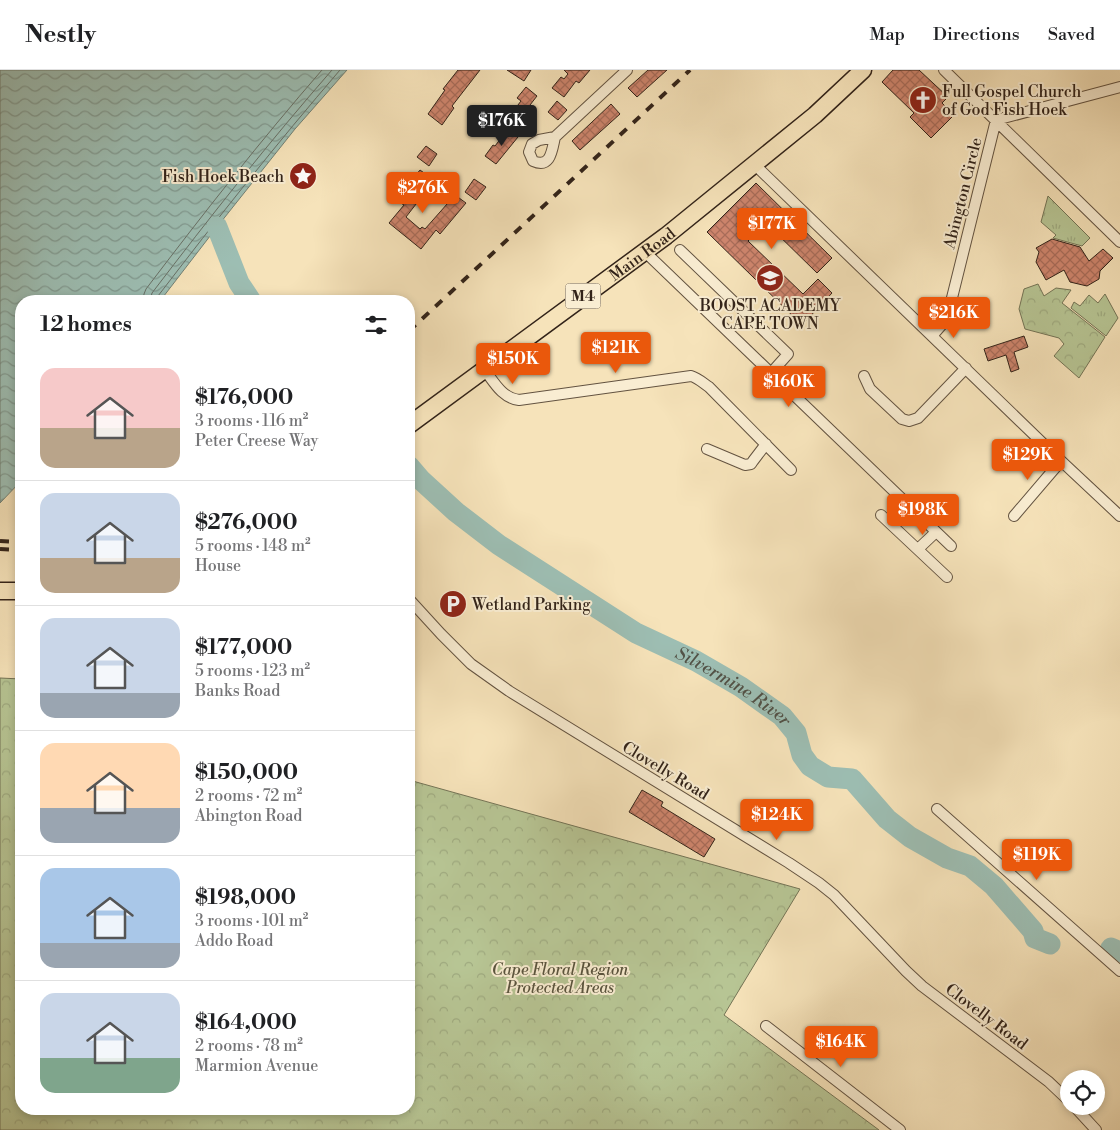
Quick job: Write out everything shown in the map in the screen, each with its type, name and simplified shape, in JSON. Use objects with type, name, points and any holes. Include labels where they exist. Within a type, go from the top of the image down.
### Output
[{"type":"main road","name":"Main Road","points":[[415,421],[666,236],[755,165],[863,70]]},
{"type":"main road","points":[[0,591],[15,591]]},
{"type":"street","points":[[555,137],[627,70]]},
{"type":"street","points":[[944,70],[1120,242]]},
{"type":"street","name":"Abington Circle","points":[[932,336],[946,320],[948,314],[996,120],[1120,88]]},
{"type":"street","points":[[755,165],[1120,516]]},
{"type":"street","points":[[680,250],[788,354],[771,374]]},
{"type":"street","points":[[644,251],[951,546]]},
{"type":"street","points":[[864,376],[870,388],[902,419],[909,421],[918,418],[966,368]]},
{"type":"street","points":[[484,369],[504,394],[512,399],[519,400],[691,376],[709,387],[791,470]]},
{"type":"street","points":[[707,449],[745,465],[751,464],[766,444]]},
{"type":"street","points":[[1014,516],[1062,461]]},
{"type":"street","points":[[881,515],[948,577]]},
{"type":"street","points":[[918,548],[936,532]]},
{"type":"street","name":"Clovelly Road","points":[[415,605],[471,664],[509,692],[819,883],[840,901],[922,986],[1050,1082],[1060,1092]]},
{"type":"street","points":[[937,809],[1120,971]]},
{"type":"street","points":[[766,1026],[900,1130]]},
{"type":"street","points":[[1082,1115],[1096,1130]]},
{"type":"green space","points":[[1048,196],[1090,238],[1082,246],[1053,238],[1056,235],[1041,222]]},
{"type":"green space","points":[[1038,284],[1044,296],[1056,288],[1071,290],[1062,303],[1105,337],[1079,378],[1054,356],[1064,344],[1059,338],[1025,329],[1019,309],[1024,289]]},
{"type":"green space","points":[[1105,294],[1118,318],[1106,336],[1071,308],[1074,302],[1080,306],[1089,295],[1098,303]]},
{"type":"green space","name":"Cape Floral Region Protected Areas","points":[[0,678],[15,679],[15,1115],[415,1115],[415,782],[800,889],[724,1015],[879,1130],[0,1130]]},
{"type":"water","points":[[0,70],[347,70],[295,129],[165,295],[15,295],[15,487],[0,503]]},
{"type":"building","points":[[458,70],[480,70],[452,106],[454,108],[442,125],[428,114],[445,90],[443,89]]},
{"type":"building","points":[[507,70],[531,70],[524,81]]},
{"type":"building","points":[[564,70],[590,70],[579,83],[576,81],[564,97],[552,88],[561,77],[564,79],[568,74]]},
{"type":"building","points":[[648,70],[667,70],[637,97],[628,88]]},
{"type":"building","name":"Full Gospel Church of God Fish Hoek","points":[[893,70],[919,70],[948,97],[942,103],[954,115],[931,138],[910,117],[914,113],[882,82]]},
{"type":"building","points":[[526,87],[537,96],[523,114],[527,118],[520,127],[508,118],[521,101],[517,98]]},
{"type":"building","points":[[557,101],[567,110],[558,120],[548,112]]},
{"type":"building","points":[[611,104],[620,114],[580,150],[572,141]]},
{"type":"building","points":[[508,129],[518,137],[496,164],[485,156]]},
{"type":"building","points":[[426,146],[437,154],[429,166],[417,157]]},
{"type":"building","points":[[420,170],[431,178],[417,197],[420,199],[406,217],[420,229],[422,227],[425,229],[455,195],[466,203],[440,234],[436,230],[421,249],[389,223],[404,205],[399,202],[414,183],[411,181]]},
{"type":"building","points":[[474,179],[486,187],[476,200],[465,192]]},
{"type":"building","points":[[756,183],[832,258],[817,273],[766,223],[748,241],[803,294],[818,279],[832,293],[802,325],[707,232]]},
{"type":"building","points":[[1052,239],[1080,247],[1089,261],[1103,249],[1113,258],[1100,271],[1099,279],[1087,286],[1070,282],[1064,270],[1046,280],[1036,262],[1039,252],[1036,248]]},
{"type":"building","points":[[1024,336],[1028,347],[1014,352],[1019,369],[1011,372],[1006,355],[988,361],[984,349]]},
{"type":"building","points":[[642,790],[663,802],[661,806],[715,839],[704,857],[629,812]]},
{"type":"waterway","name":"Silvermine River","points":[[217,227],[239,283],[247,295]]},
{"type":"waterway","name":"Silvermine River","points":[[415,473],[456,512],[499,545],[636,633],[696,661],[741,687],[782,716],[796,733],[802,755],[810,766],[828,777],[852,779],[887,819],[910,837],[947,858],[970,866],[994,886],[1033,931],[1035,938],[1050,944]]},
{"type":"waterway","name":"Silvermine River","points":[[1111,948],[1120,952]]},
{"type":"railway","points":[[415,325],[690,70]]},
{"type":"railway","points":[[0,541],[15,542]]},
{"type":"railway","points":[[0,549],[15,550]]},
{"type":"place","name":"Full Gospel Church of God Fish Hoek","points":[[923,100]]},
{"type":"place","name":"Fish Hoek Beach","points":[[303,176]]},
{"type":"place","name":"BOOST ACADEMY CAPE TOWN","points":[[770,278]]},
{"type":"place","name":"Wetland Parking","points":[[453,604]]}]
